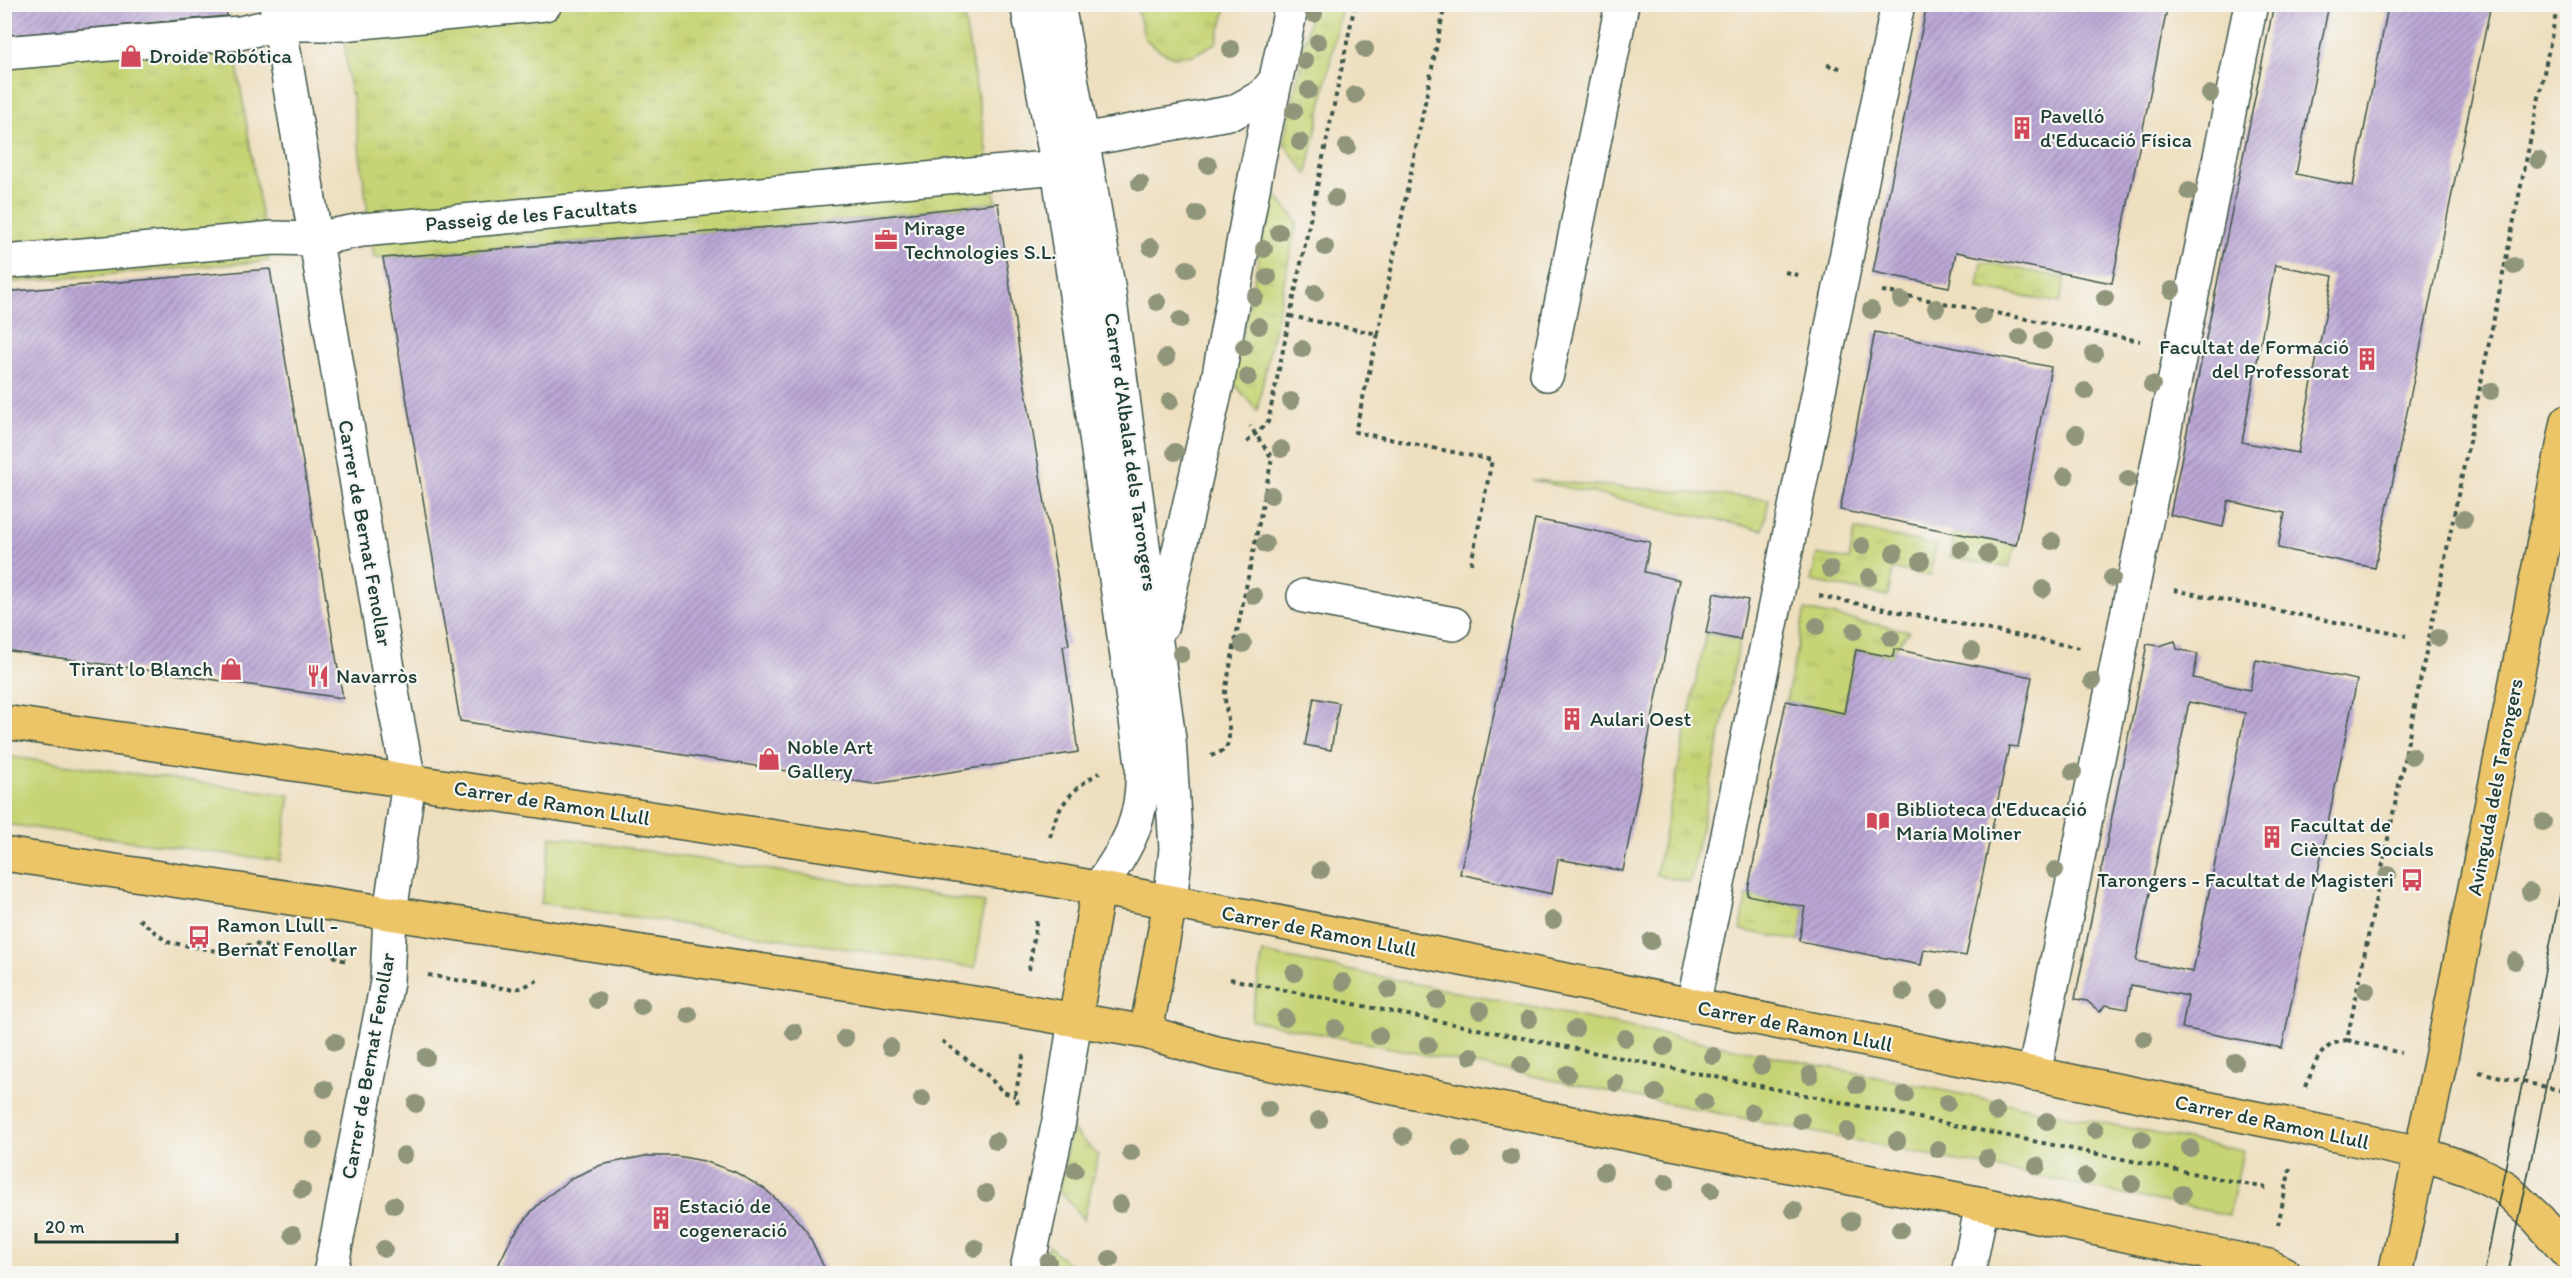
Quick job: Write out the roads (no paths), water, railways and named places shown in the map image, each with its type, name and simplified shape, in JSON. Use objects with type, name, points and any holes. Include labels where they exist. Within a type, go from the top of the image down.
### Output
[{"type":"main road","name":"Avinguda dels Tarongers","points":[[2395,1274],[2568,421]]},
{"type":"main road","name":"Carrer de Ramon Llull","points":[[4,722],[409,781],[1042,878],[2034,1074],[2420,1153]]},
{"type":"main road","points":[[4,854],[1146,1032],[1216,1053],[1983,1204],[2277,1270]]},
{"type":"main road","points":[[1075,1020],[1098,890]]},
{"type":"main road","points":[[1146,1032],[1170,902]]},
{"type":"main road","points":[[2420,1153],[2473,1171],[2503,1185],[2538,1219],[2568,1253]]},
{"type":"street","points":[[4,53],[240,33],[278,14],[335,25],[544,4]]},
{"type":"street","name":"Carrer d'Albalat dels Tarongers","points":[[1027,4],[1065,151],[1108,286],[1171,750],[1176,849],[1170,902]]},
{"type":"street","name":"Carrer d'Albalat dels Tarongers","points":[[1058,4],[1065,151],[1142,763],[1143,791],[1135,827],[1120,858],[1098,890]]},
{"type":"street","points":[[1157,645],[1218,380],[1256,174],[1292,4]]},
{"type":"street","points":[[1547,374],[1622,4]]},
{"type":"street","points":[[1693,1006],[1898,4]]},
{"type":"street","points":[[2034,1074],[2251,4]]},
{"type":"street","name":"Carrer de Bernat Fenollar","points":[[278,14],[409,781],[390,913],[388,969],[330,1274]]},
{"type":"street","name":"Passeig de les Facultats","points":[[4,262],[273,238],[315,239],[362,230],[1065,151],[1233,112],[1263,96],[1276,80]]},
{"type":"street","points":[[1305,596],[1454,624]]},
{"type":"street","points":[[1026,1274],[1059,1121],[1075,1020]]},
{"type":"street","points":[[1968,1274],[1983,1204]]},
{"type":"tram line","points":[[2484,1274],[2568,855]]},
{"type":"tram line","points":[[2508,1274],[2568,977]]},
{"type":"place","name":"Droide Robótica","points":[[131,56]]},
{"type":"place","name":"Pavelló d'Educació Física","points":[[2022,128]]},
{"type":"place","name":"Mirage Technologies S.L.","points":[[886,240]]},
{"type":"place","name":"Facultat de Formació del Professorat","points":[[2367,359]]},
{"type":"place","name":"Tirant lo Blanch","points":[[231,669]]},
{"type":"place","name":"Navarròs","points":[[318,676]]},
{"type":"place","name":"Aulari Oest","points":[[1572,719]]},
{"type":"place","name":"Noble Art Gallery","points":[[769,759]]},
{"type":"place","name":"Biblioteca d'Educació María Moliner","points":[[1878,821]]},
{"type":"place","name":"Facultat de Ciències Socials","points":[[2272,837]]},
{"type":"place","name":"Tarongers - Facultat de Magisteri","points":[[2412,880]]},
{"type":"place","name":"Ramon Llull - Bernat Fenollar","points":[[199,937]]},
{"type":"place","name":"Estació de cogeneració","points":[[661,1218]]}]
